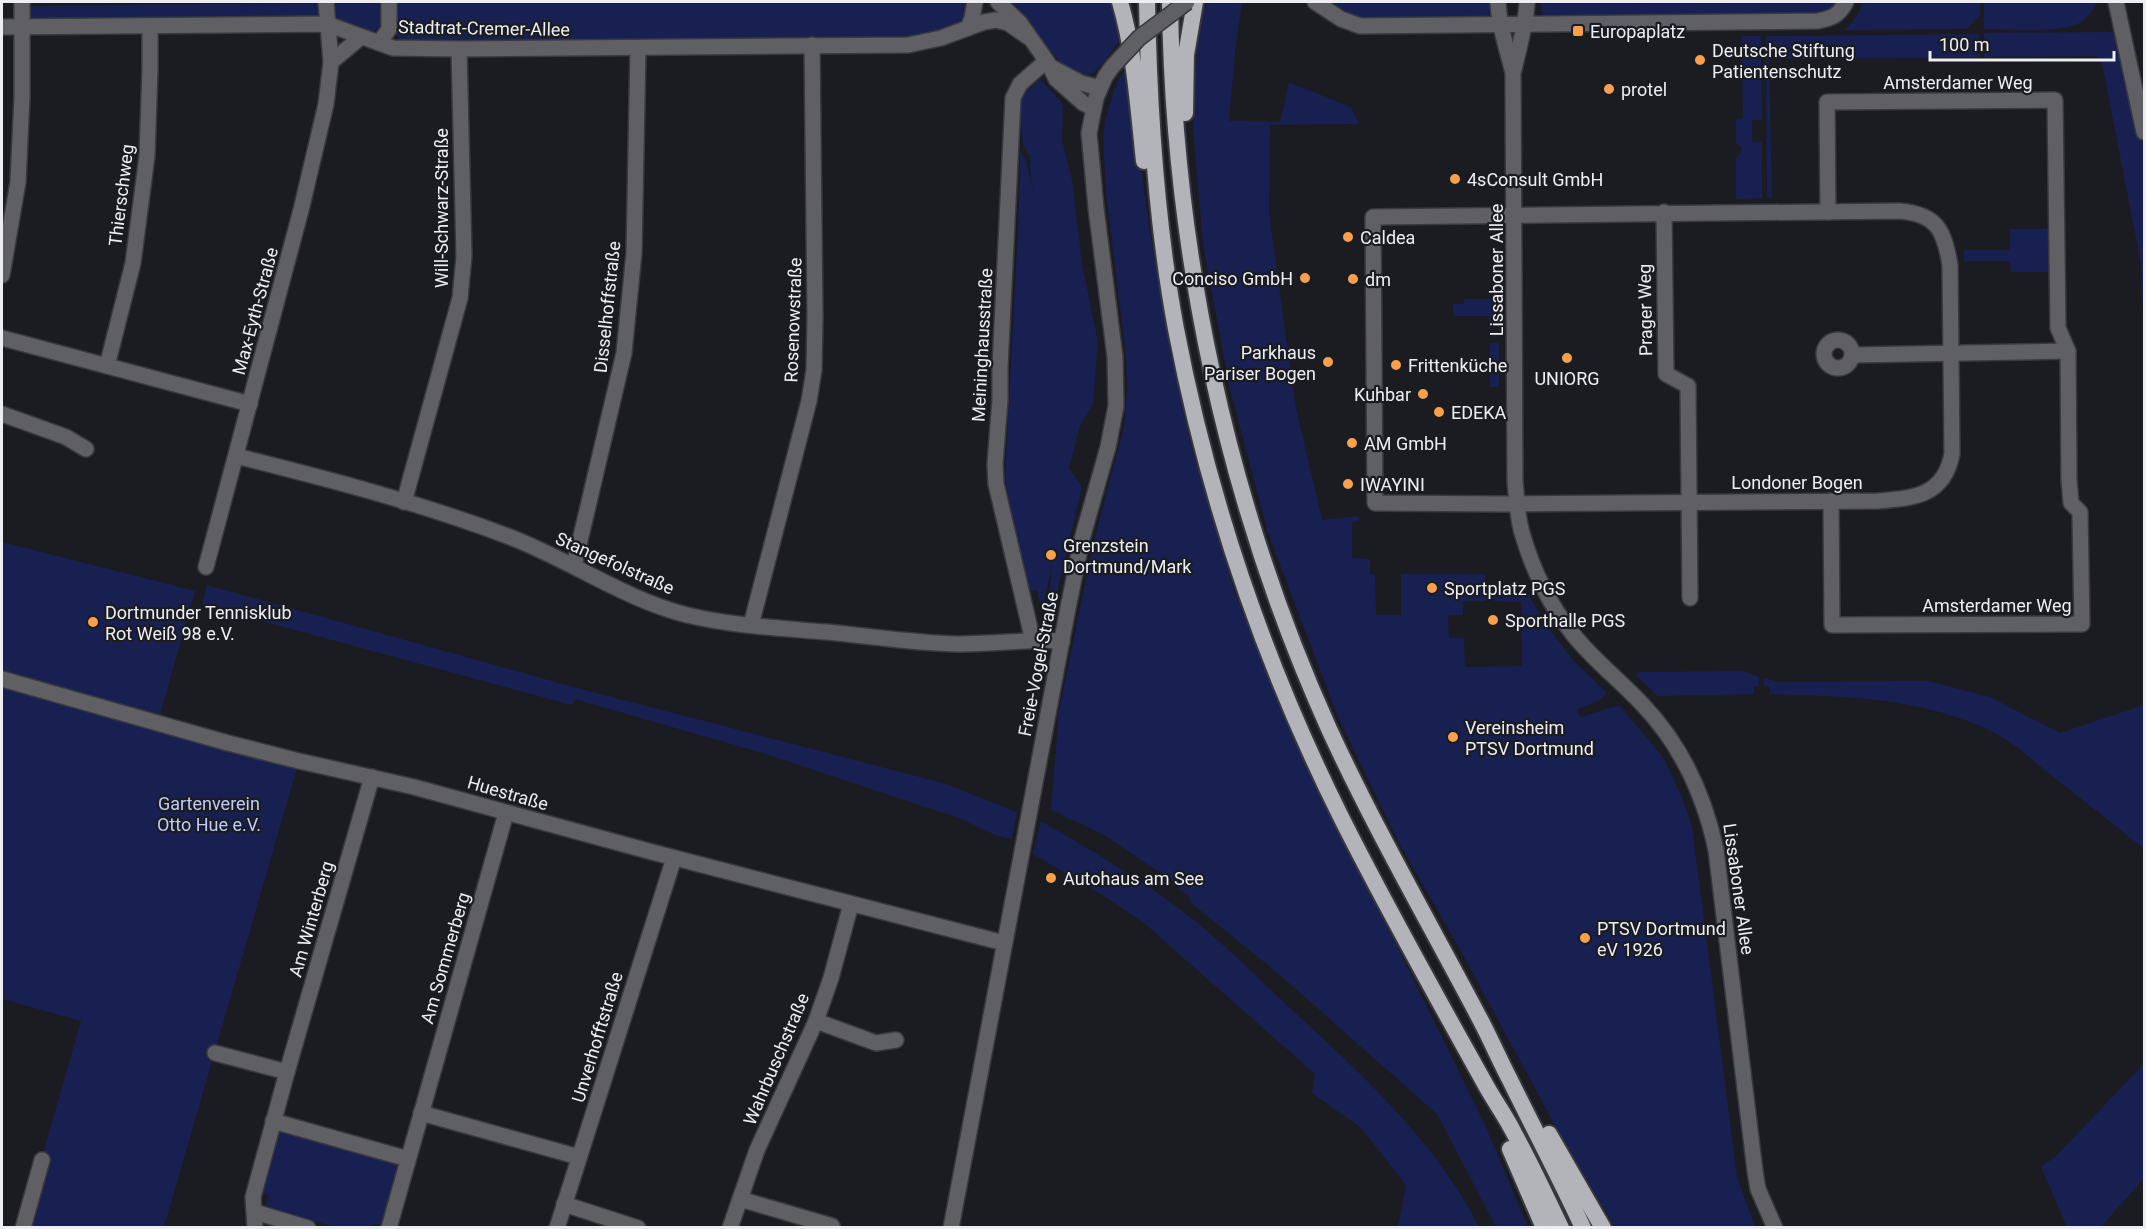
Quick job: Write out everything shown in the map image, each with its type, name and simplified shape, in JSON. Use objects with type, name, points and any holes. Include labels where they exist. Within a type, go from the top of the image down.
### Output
[{"type":"highway","points":[[1120,2],[1128,28],[1134,67],[1148,194],[1161,226]]},
{"type":"highway","points":[[1147,2],[1148,77],[1161,226],[1176,328],[1203,449],[1238,568],[1268,651],[1306,743],[1339,813],[1486,1086],[1514,1131],[1561,1227]]},
{"type":"highway","points":[[1170,2],[1170,58],[1176,134],[1185,209],[1207,341],[1230,446],[1282,612],[1329,728],[1360,793],[1414,899],[1482,1023],[1583,1227]]},
{"type":"highway","points":[[1185,209],[1188,160],[1185,71],[1195,2]]},
{"type":"highway","points":[[1482,1023],[1518,1077],[1603,1227]]},
{"type":"highway","points":[[1486,1086],[1502,1130],[1544,1227]]},
{"type":"street","points":[[2,275],[18,182],[22,97],[22,2]]},
{"type":"street","name":"Max-Eyth-Straße","points":[[206,567],[326,104],[331,62],[326,2]]},
{"type":"street","points":[[379,43],[389,29],[389,2]]},
{"type":"street","points":[[968,28],[975,2]]},
{"type":"street","name":"Stadtrat-Cremer-Allee","points":[[998,2],[1013,14],[1048,64],[1056,80],[1083,103],[1093,108]]},
{"type":"street","name":"Freie-Vogel-Straße","points":[[951,1227],[1082,539],[1108,447],[1116,406],[1115,357],[1089,147],[1090,123],[1100,88],[1112,67],[1139,38],[1187,2]]},
{"type":"street","points":[[1315,2],[1341,19],[1360,26],[1818,21],[1840,13],[1846,2]]},
{"type":"street","points":[[1498,2],[1499,24]]},
{"type":"street","points":[[1526,24],[1527,2]]},
{"type":"street","points":[[2116,2],[2145,132]]},
{"type":"street","name":"Stadtrat-Cremer-Allee","points":[[2,27],[327,24],[393,48],[459,49],[908,45],[941,38],[984,22],[996,20],[1008,23],[1028,37]]},
{"type":"street","name":"Lissaboner Allee","points":[[1499,24],[1513,73]]},
{"type":"street","name":"Lissaboner Allee","points":[[1526,24],[1522,31],[1513,73],[1515,481],[1522,534],[1539,579],[1571,632],[1596,661],[1642,704],[1671,738],[1687,765],[1702,799],[1711,824],[1716,850],[1758,1189],[1775,1227]]},
{"type":"street","name":"Thierschweg","points":[[107,366],[133,263],[147,156],[150,26]]},
{"type":"street","points":[[331,62],[361,37]]},
{"type":"street","name":"Rosenowstraße","points":[[751,625],[809,401],[814,370],[812,45]]},
{"type":"street","name":"Disselhoffstraße","points":[[574,566],[624,353],[634,243],[638,48]]},
{"type":"street","name":"Will-Schwarz-Straße","points":[[404,502],[457,308],[462,278],[464,244],[459,49]]},
{"type":"street","name":"Stadtrat-Cremer-Allee","points":[[1048,64],[1081,83],[1100,88]]},
{"type":"street","name":"Meininghausstraße","points":[[1033,641],[998,496],[995,464],[1000,400],[1000,357],[1013,98],[1020,84],[1048,64]]},
{"type":"street","name":"Amsterdamer Weg","points":[[1827,212],[1827,102],[2055,100],[2058,328],[2068,351],[2069,480],[2071,502],[2080,512],[2082,624],[1832,625],[1831,501]]},
{"type":"street","name":"Prager Weg","points":[[1664,212],[1666,374],[1688,386],[1689,503]]},
{"type":"street","name":"Londoner Bogen","points":[[1911,212],[1923,215],[1940,231],[1947,246],[1950,265],[1952,454],[1949,468],[1942,480],[1928,492],[1908,499],[1689,503],[1375,503],[1374,217],[1515,214],[1911,212]]},
{"type":"street","points":[[2,338],[250,404]]},
{"type":"street","points":[[1852,355],[2068,351]]},
{"type":"street","points":[[2,414],[66,437],[86,449]]},
{"type":"street","name":"Stangefolstraße","points":[[236,456],[324,478],[460,519],[512,538],[641,599],[686,614],[751,625],[958,644],[1062,642]]},
{"type":"street","points":[[1689,503],[1690,598]]},
{"type":"street","name":"Huestraße","points":[[2,679],[228,743],[414,787],[674,858],[1004,943]]},
{"type":"street","name":"Am Winterberg","points":[[308,1227],[255,1220],[253,1197],[286,1072],[372,777]]},
{"type":"street","name":"Am Sommerberg","points":[[389,1227],[506,813]]},
{"type":"street","name":"Unverhofftstraße","points":[[557,1227],[674,858]]},
{"type":"street","name":"Wahrbuschstraße","points":[[730,1227],[757,1150],[816,1021],[831,978],[851,904]]},
{"type":"street","points":[[816,1021],[876,1043],[896,1040]]},
{"type":"street","points":[[215,1053],[286,1072]]},
{"type":"street","points":[[421,1113],[579,1157]]},
{"type":"street","points":[[273,1121],[408,1159]]},
{"type":"street","points":[[23,1227],[42,1160]]},
{"type":"street","points":[[740,1199],[832,1226]]},
{"type":"street","points":[[564,1204],[638,1227]]},
{"type":"green space","points":[[337,2],[384,2],[382,25],[371,33],[344,24],[335,15],[334,9]]},
{"type":"green space","points":[[395,2],[969,2],[963,19],[957,25],[930,35],[911,37],[402,43],[395,30]]},
{"type":"green space","points":[[1011,2],[1115,2],[1123,36],[1106,60],[1094,72],[1085,75],[1075,73],[1064,66]]},
{"type":"green space","points":[[1210,2],[1242,2],[1229,121],[1280,122],[1289,82],[1351,107],[1359,124],[1270,125],[1269,212],[1295,404],[1322,520],[1359,516],[1359,521],[1352,522],[1352,558],[1370,559],[1370,574],[1375,575],[1376,615],[1401,615],[1401,574],[1485,574],[1486,601],[1463,601],[1463,615],[1448,615],[1449,638],[1464,638],[1465,667],[1522,666],[1521,602],[1494,601],[1494,592],[1527,592],[1546,625],[1573,660],[1607,693],[1599,701],[1577,710],[1581,717],[1619,705],[1663,757],[1682,797],[1692,827],[1737,1177],[1755,1227],[1615,1227],[1555,1125],[1457,944],[1399,843],[1338,717],[1268,533],[1230,389],[1203,244],[1193,128],[1197,50],[1203,8]]},
{"type":"green space","points":[[1326,2],[1489,2],[1489,19],[1361,20],[1350,17]]},
{"type":"green space","points":[[1541,2],[1839,2],[1836,8],[1824,15],[1542,17]]},
{"type":"green space","points":[[1862,2],[1980,2],[1980,15],[1966,29],[1845,30],[1858,15]]},
{"type":"green space","points":[[1984,2],[2097,2],[2088,16],[2075,25],[2030,30],[1984,29]]},
{"type":"green space","points":[[313,3],[319,6],[319,17],[30,20],[29,9],[33,6]]},
{"type":"green space","points":[[1984,33],[2120,33],[2144,151],[2144,327],[2141,264],[2102,63],[2096,56],[1984,57]]},
{"type":"green space","points":[[1979,34],[1980,57],[1769,59],[1772,198],[1767,197],[1766,36]]},
{"type":"green space","points":[[1742,36],[1761,36],[1762,120],[1752,120],[1752,142],[1762,142],[1762,198],[1736,199],[1736,157],[1741,153],[1741,147],[1736,143],[1736,119],[1743,118]]},
{"type":"green space","points":[[1128,66],[1148,220],[1171,356],[1191,446],[1235,593],[1285,719],[1485,1125],[1528,1227],[1496,1227],[1437,1114],[1280,975],[1190,902],[1189,896],[1179,889],[1177,884],[1104,835],[1051,810],[1059,711],[1093,545],[1124,427],[1127,392],[1126,355],[1106,192],[1103,138],[1105,120],[1113,93]]},
{"type":"green space","points":[[1040,79],[1063,104],[1062,140],[1072,180],[1082,264],[1098,342],[1093,404],[1080,426],[1069,468],[1082,487],[1049,626],[1047,623],[1052,564],[1042,612],[1037,590],[1030,592],[1011,516],[1005,477],[1020,152],[1026,160],[1034,196],[1030,157],[1023,144],[1019,101],[1029,83],[1030,89]]},
{"type":"green space","points":[[2010,229],[2052,229],[2052,272],[2011,272],[2010,261],[1964,261],[1964,250],[2010,250]]},
{"type":"green space","points":[[1464,299],[1498,299],[1499,325],[1490,327],[1489,316],[1453,316],[1453,304],[1464,304]]},
{"type":"green space","points":[[1490,343],[1499,343],[1499,387],[1490,387]]},
{"type":"green space","name":"Gartenverein Otto Hue e.V.","points":[[2,542],[195,591],[158,722],[299,761],[164,1227],[22,1227],[81,1021],[2,999]]},
{"type":"green space","points":[[207,585],[577,688],[943,783],[1017,812],[1012,839],[997,836],[959,818],[766,754],[575,699],[572,705],[202,605]]},
{"type":"green space","points":[[1742,671],[1759,677],[1759,686],[1754,686],[1754,694],[1658,696],[1636,675],[1638,672]]},
{"type":"green space","points":[[1764,678],[1776,682],[1928,681],[1990,697],[2060,733],[2144,705],[2144,849],[2017,747],[1978,725],[1921,707],[1891,702],[1860,698],[1770,694],[1769,686],[1764,686]]},
{"type":"green space","points":[[1041,821],[1154,891],[1205,929],[1234,955],[1401,1116],[1444,1169],[1479,1227],[1398,1227],[1406,1185],[1361,1128],[1312,1093],[1315,1074],[1144,923],[1033,854]]},
{"type":"green space","points":[[2144,1064],[2144,1178],[2101,1227],[2067,1227],[2041,1167],[2056,1156]]},
{"type":"green space","points":[[277,1129],[401,1164],[382,1226],[373,1223],[371,1227],[335,1227],[265,1207],[269,1195],[259,1192]]},
{"type":"place","name":"Europaplatz","points":[[1578,31]]},
{"type":"place","name":"Deutsche Stiftung Patientenschutz","points":[[1700,60]]},
{"type":"place","name":"protel","points":[[1609,89]]},
{"type":"place","name":"4sConsult GmbH","points":[[1455,179]]},
{"type":"place","name":"Caldea","points":[[1348,237]]},
{"type":"place","name":"Conciso GmbH","points":[[1305,278]]},
{"type":"place","name":"dm","points":[[1353,279]]},
{"type":"place","name":"UNIORG","points":[[1567,358]]},
{"type":"place","name":"Parkhaus Pariser Bogen","points":[[1328,362]]},
{"type":"place","name":"Frittenküche","points":[[1396,365]]},
{"type":"place","name":"Kuhbar","points":[[1423,394]]},
{"type":"place","name":"EDEKA","points":[[1439,412]]},
{"type":"place","name":"AM GmbH","points":[[1352,443]]},
{"type":"place","name":"IWAYINI","points":[[1348,484]]},
{"type":"place","name":"Grenzstein Dortmund/Mark","points":[[1051,555]]},
{"type":"place","name":"Sportplatz PGS","points":[[1432,588]]},
{"type":"place","name":"Sporthalle PGS","points":[[1493,620]]},
{"type":"place","name":"Dortmunder Tennisklub Rot Weiß 98 e.V.","points":[[93,622]]},
{"type":"place","name":"Vereinsheim PTSV Dortmund","points":[[1453,737]]},
{"type":"place","name":"Autohaus am See","points":[[1051,878]]},
{"type":"place","name":"PTSV Dortmund eV 1926","points":[[1585,938]]}]
